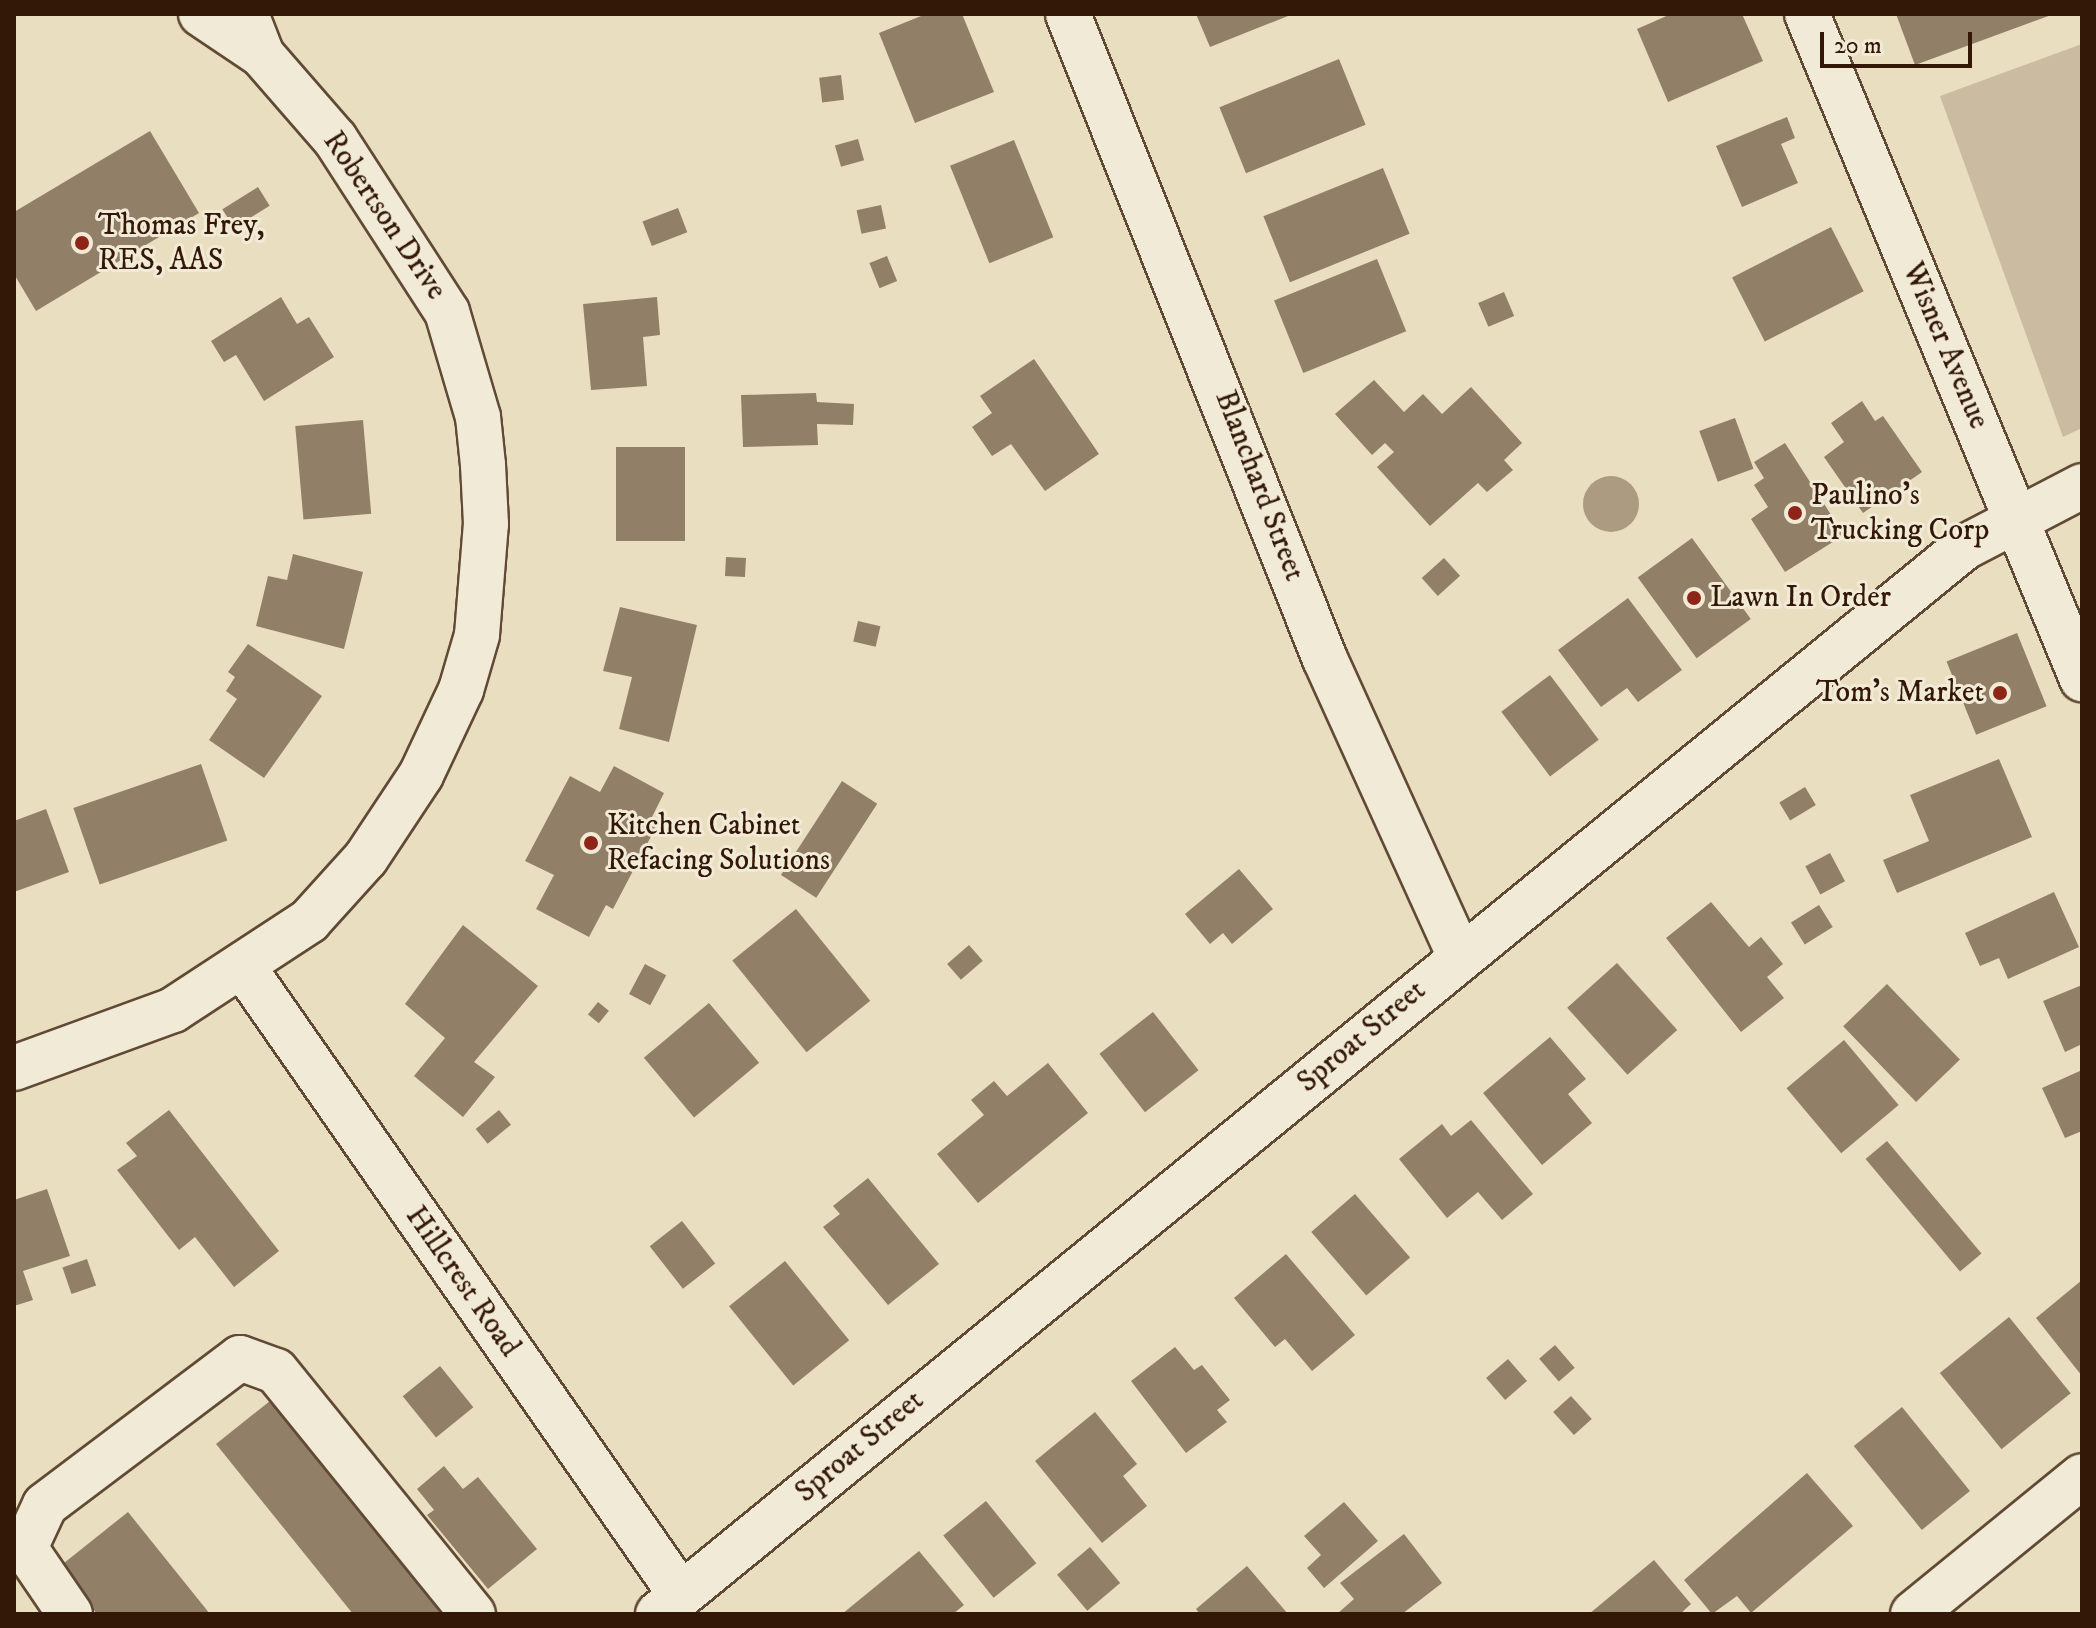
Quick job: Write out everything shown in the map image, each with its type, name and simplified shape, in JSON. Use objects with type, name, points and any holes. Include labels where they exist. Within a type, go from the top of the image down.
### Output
[{"type":"street","points":[[201,14],[262,55]]},
{"type":"street","name":"Robertson Drive","points":[[14,1068],[173,1010],[244,968],[340,890],[421,775],[461,690],[477,635],[486,524],[478,417],[447,312],[335,139],[262,55],[246,14]]},
{"type":"street","name":"Blanchard Street","points":[[1068,14],[1325,659],[1459,954]]},
{"type":"street","name":"Wisner Avenue","points":[[1807,14],[2082,679]]},
{"type":"street","name":"Sproat Street","points":[[670,1605],[1459,954],[1965,547],[2017,517],[2082,486]]},
{"type":"street","name":"Hillcrest Road","points":[[244,968],[670,1605]]},
{"type":"street","points":[[70,1614],[25,1548],[45,1505],[240,1358],[276,1371],[473,1614]]},
{"type":"street","points":[[1913,1614],[2082,1476]]},
{"type":"shaded area","points":[[2082,44],[2082,428],[2063,437],[1940,96]]},
{"type":"shaded area","points":[[1611,476],[1631,484],[1639,504],[1631,524],[1611,532],[1591,524],[1583,504],[1591,484]]},
{"type":"building","points":[[926,14],[962,14],[994,92],[915,123],[879,33]]},
{"type":"building","points":[[1196,14],[1293,14],[1210,47]]},
{"type":"building","points":[[1671,14],[1742,14],[1763,61],[1668,102],[1637,29]]},
{"type":"building","points":[[1896,14],[2054,14],[1915,65]]},
{"type":"building","points":[[1339,59],[1366,125],[1246,173],[1219,107]]},
{"type":"building","points":[[841,75],[844,100],[822,102],[819,78]]},
{"type":"building","points":[[1787,117],[1795,138],[1781,144],[1798,183],[1742,207],[1716,146]]},
{"type":"building","name":"Thomas Frey, RES, AAS","points":[[150,131],[199,213],[36,311],[14,274],[14,212]]},
{"type":"building","points":[[858,139],[864,160],[841,167],[835,146]]},
{"type":"building","points":[[1014,140],[1053,237],[989,263],[950,166]]},
{"type":"building","points":[[1383,168],[1410,234],[1290,282],[1263,216]]},
{"type":"building","points":[[258,187],[270,206],[234,228],[222,209]]},
{"type":"building","points":[[881,205],[886,228],[862,234],[857,210]]},
{"type":"building","points":[[678,208],[687,232],[652,246],[643,222]]},
{"type":"building","points":[[1831,227],[1864,291],[1765,342],[1732,277]]},
{"type":"building","points":[[887,256],[897,281],[879,288],[869,263]]},
{"type":"building","points":[[1377,259],[1406,331],[1303,373],[1274,301]]},
{"type":"building","points":[[1504,292],[1514,316],[1488,327],[1478,303]]},
{"type":"building","points":[[281,297],[297,324],[309,317],[334,357],[264,401],[236,355],[224,362],[211,341]]},
{"type":"building","points":[[657,297],[660,335],[643,337],[647,386],[591,390],[583,304]]},
{"type":"building","points":[[1034,359],[1099,454],[1045,491],[1011,444],[992,456],[972,427],[992,413],[980,396]]},
{"type":"building","points":[[1374,380],[1404,412],[1423,394],[1442,414],[1471,387],[1522,443],[1504,460],[1513,470],[1487,492],[1478,483],[1430,526],[1377,467],[1394,452],[1385,443],[1372,455],[1335,414]]},
{"type":"building","points":[[816,393],[817,402],[854,404],[853,425],[817,424],[818,445],[743,447],[741,395]]},
{"type":"building","points":[[1862,401],[1875,421],[1883,416],[1922,472],[1863,513],[1824,457],[1844,442],[1831,423]]},
{"type":"building","points":[[1735,418],[1753,469],[1718,482],[1699,431]]},
{"type":"building","points":[[363,420],[371,514],[303,520],[295,426]]},
{"type":"building","name":"Paulino's Trucking Corp","points":[[1785,443],[1844,535],[1785,572],[1751,519],[1768,507],[1754,485],[1764,478],[1754,462]]},
{"type":"building","points":[[616,447],[685,447],[685,541],[616,541]]},
{"type":"building","name":"Lawn In Order","points":[[1692,538],[1751,619],[1697,658],[1638,577]]},
{"type":"building","points":[[293,554],[363,572],[344,649],[256,626],[268,576],[287,580]]},
{"type":"building","points":[[726,557],[746,558],[745,577],[725,576]]},
{"type":"building","points":[[1444,558],[1460,576],[1438,596],[1422,578]]},
{"type":"building","points":[[1628,598],[1682,670],[1638,702],[1627,688],[1601,707],[1558,650]]},
{"type":"building","points":[[620,607],[697,625],[669,742],[619,729],[632,677],[603,671]]},
{"type":"building","points":[[858,621],[880,626],[876,647],[853,641]]},
{"type":"building","name":"Tom's Market","points":[[2017,633],[2047,706],[1976,735],[1947,661]]},
{"type":"building","points":[[248,644],[322,696],[264,778],[209,740],[237,699],[226,691],[235,677],[228,672]]},
{"type":"building","points":[[1550,675],[1599,740],[1550,776],[1501,712]]},
{"type":"building","points":[[1999,759],[2032,837],[1897,893],[1883,860],[1929,841],[1910,795]]},
{"type":"building","points":[[201,764],[227,841],[100,885],[73,808]]},
{"type":"building","name":"Kitchen Cabinet Refacing Solutions","points":[[614,766],[664,793],[650,821],[657,825],[613,909],[606,905],[589,937],[536,909],[554,875],[525,861],[570,776],[600,792]]},
{"type":"building","points":[[842,781],[877,804],[816,898],[781,875]]},
{"type":"building","points":[[1805,787],[1816,805],[1790,820],[1779,802]]},
{"type":"building","points":[[46,809],[69,872],[14,892],[14,821]]},
{"type":"building","points":[[1830,853],[1845,881],[1820,894],[1805,866]]},
{"type":"building","points":[[1239,869],[1273,909],[1232,944],[1223,933],[1210,944],[1185,914]]},
{"type":"building","points":[[2054,892],[2079,947],[2008,979],[1999,958],[1980,966],[1965,933]]},
{"type":"building","points":[[1711,902],[1749,947],[1761,937],[1783,964],[1767,977],[1784,998],[1741,1032],[1666,938]]},
{"type":"building","points":[[1819,905],[1833,927],[1805,945],[1791,922]]},
{"type":"building","points":[[796,909],[870,1001],[807,1052],[732,961]]},
{"type":"building","points":[[463,925],[538,986],[474,1062],[495,1077],[463,1117],[414,1076],[445,1038],[405,1004]]},
{"type":"building","points":[[969,945],[983,961],[961,980],[947,964]]},
{"type":"building","points":[[1617,963],[1677,1030],[1627,1075],[1567,1008]]},
{"type":"building","points":[[645,964],[666,975],[650,1005],[629,994]]},
{"type":"building","points":[[1887,984],[1960,1060],[1916,1102],[1843,1026]]},
{"type":"building","points":[[2082,985],[2082,1044],[2065,1052],[2043,1001]]},
{"type":"building","points":[[598,1002],[609,1011],[599,1023],[588,1014]]},
{"type":"building","points":[[709,1003],[759,1063],[694,1117],[644,1058]]},
{"type":"building","points":[[1153,1012],[1199,1070],[1145,1112],[1099,1054]]},
{"type":"building","points":[[1550,1037],[1586,1079],[1568,1094],[1592,1123],[1542,1165],[1483,1093]]},
{"type":"building","points":[[1844,1040],[1899,1105],[1841,1153],[1787,1088]]},
{"type":"building","points":[[1048,1063],[1088,1113],[978,1203],[937,1154],[984,1115],[971,1100],[994,1081],[1007,1096]]},
{"type":"building","points":[[2082,1070],[2082,1131],[2065,1138],[2042,1088]]},
{"type":"building","points":[[169,1110],[279,1251],[234,1287],[195,1237],[179,1250],[117,1170],[137,1156],[126,1143]]},
{"type":"building","points":[[499,1110],[511,1125],[488,1144],[476,1129]]},
{"type":"building","points":[[1471,1120],[1533,1194],[1502,1220],[1478,1192],[1447,1218],[1399,1159],[1442,1124],[1451,1136]]},
{"type":"building","points":[[1887,1141],[1981,1254],[1960,1272],[1866,1159]]},
{"type":"building","points":[[868,1178],[939,1264],[888,1305],[823,1227],[840,1214],[833,1206]]},
{"type":"building","points":[[47,1189],[70,1256],[23,1271],[33,1300],[14,1306],[14,1200]]},
{"type":"building","points":[[1355,1194],[1410,1257],[1366,1295],[1311,1232]]},
{"type":"building","points":[[682,1221],[715,1264],[683,1289],[650,1246]]},
{"type":"building","points":[[1286,1254],[1355,1335],[1312,1371],[1285,1339],[1275,1347],[1234,1298]]},
{"type":"building","points":[[87,1259],[96,1285],[72,1294],[62,1267]]},
{"type":"building","points":[[785,1261],[849,1340],[793,1386],[729,1306]]},
{"type":"building","points":[[2082,1280],[2082,1376],[2036,1318]]},
{"type":"building","points":[[2009,1317],[2071,1393],[2002,1449],[1940,1373]]},
{"type":"building","points":[[1555,1345],[1575,1368],[1559,1381],[1539,1359]]},
{"type":"building","points":[[1175,1347],[1194,1370],[1202,1365],[1230,1400],[1217,1410],[1227,1422],[1186,1453],[1131,1381]]},
{"type":"building","points":[[1508,1359],[1527,1381],[1505,1400],[1486,1378]]},
{"type":"building","points":[[440,1366],[473,1407],[436,1437],[403,1396]]},
{"type":"building","points":[[285,1389],[466,1614],[353,1614],[216,1444]]},
{"type":"building","points":[[1571,1396],[1592,1419],[1574,1435],[1553,1412]]},
{"type":"building","points":[[1902,1407],[1970,1491],[1922,1530],[1854,1446]]},
{"type":"building","points":[[1095,1412],[1137,1464],[1123,1476],[1147,1506],[1102,1543],[1035,1461]]},
{"type":"building","points":[[444,1466],[463,1489],[478,1477],[537,1549],[488,1589],[427,1515],[434,1510],[417,1489]]},
{"type":"building","points":[[1807,1473],[1853,1526],[1751,1613],[1737,1596],[1712,1614],[1684,1580]]},
{"type":"building","points":[[986,1501],[1036,1563],[994,1598],[943,1536]]},
{"type":"building","points":[[1344,1502],[1378,1541],[1324,1588],[1307,1568],[1321,1555],[1304,1536]]},
{"type":"building","points":[[128,1512],[210,1614],[97,1614],[59,1567]]},
{"type":"building","points":[[1404,1534],[1442,1583],[1402,1614],[1337,1614],[1354,1599],[1340,1583]]},
{"type":"building","points":[[1090,1547],[1120,1583],[1087,1611],[1057,1575]]},
{"type":"building","points":[[919,1551],[964,1605],[953,1614],[842,1614]]},
{"type":"building","points":[[1654,1560],[1691,1604],[1680,1614],[1589,1614]]},
{"type":"building","points":[[1247,1566],[1288,1614],[1200,1614],[1196,1609]]},
{"type":"place","name":"Thomas Frey, RES, AAS","points":[[82,243]]},
{"type":"place","name":"Paulino's Trucking Corp","points":[[1795,513]]},
{"type":"place","name":"Lawn In Order","points":[[1694,598]]},
{"type":"place","name":"Tom's Market","points":[[2000,693]]},
{"type":"place","name":"Kitchen Cabinet Refacing Solutions","points":[[591,843]]}]
